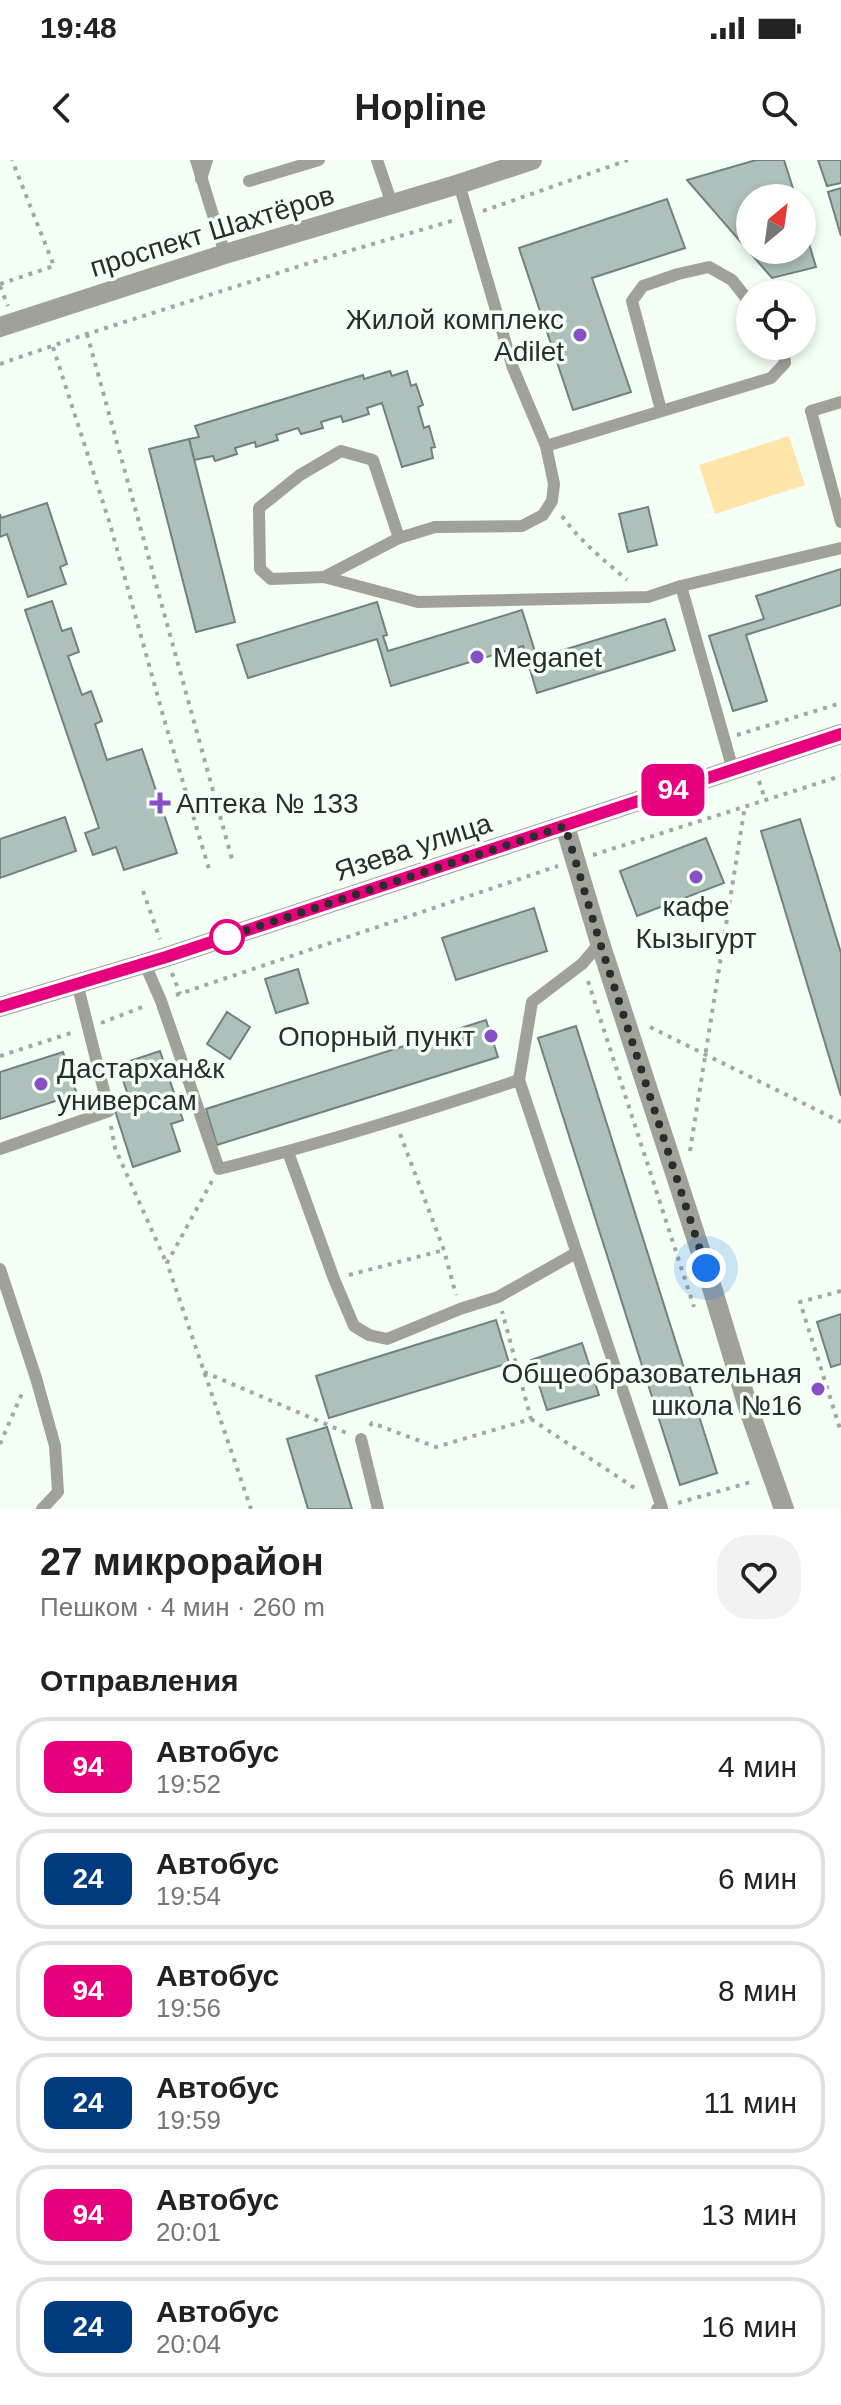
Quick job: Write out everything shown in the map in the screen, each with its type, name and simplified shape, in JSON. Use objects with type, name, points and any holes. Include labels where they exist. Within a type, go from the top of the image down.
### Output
[{"type":"street","name":"проспект Шахтёров","points":[[0,327],[532,160]]},
{"type":"street","name":"Язева улица","points":[[0,1007],[841,734]]},
{"type":"street","points":[[565,826],[749,1410],[784,1509]]},
{"type":"lane","points":[[196,160],[225,254]]},
{"type":"lane","points":[[201,179],[207,160]]},
{"type":"lane","points":[[249,181],[319,160]]},
{"type":"lane","points":[[377,160],[392,204]]},
{"type":"lane","points":[[324,577],[399,538],[435,527],[522,526],[543,515],[552,501],[554,484],[546,446],[513,368],[459,184]]},
{"type":"lane","points":[[661,410],[632,301],[643,286],[709,267],[736,285]]},
{"type":"lane","points":[[546,446],[771,378],[785,360]]},
{"type":"lane","points":[[841,402],[811,411],[841,522]]},
{"type":"lane","points":[[399,538],[373,460],[341,451],[300,475],[259,508],[260,569],[271,579],[324,577],[418,602],[648,597],[681,586],[841,548]]},
{"type":"lane","points":[[681,586],[733,770]]},
{"type":"lane","points":[[600,943],[582,964],[532,1002],[519,1080],[660,1508]]},
{"type":"lane","points":[[144,962],[161,1001],[219,1169],[395,1121],[519,1080]]},
{"type":"lane","points":[[0,1149],[109,1111],[77,983]]},
{"type":"lane","points":[[288,1152],[354,1326],[369,1335],[387,1339],[498,1297],[576,1253]]},
{"type":"lane","points":[[0,1269],[55,1446],[58,1492],[42,1509]]},
{"type":"lane","points":[[361,1439],[378,1509]]},
{"type":"path","points":[[0,284],[54,266],[12,160]]},
{"type":"path","points":[[0,364],[328,257],[469,216],[628,160]]},
{"type":"path","points":[[87,334],[233,863]]},
{"type":"path","points":[[53,347],[110,524],[209,869]]},
{"type":"path","points":[[552,501],[571,529],[648,597]]},
{"type":"path","points":[[724,740],[841,703]]},
{"type":"path","points":[[0,1056],[577,860],[841,776]]},
{"type":"path","points":[[687,1165],[745,806]]},
{"type":"path","points":[[582,964],[698,1319]]},
{"type":"path","points":[[623,1013],[841,1122]]},
{"type":"path","points":[[109,1111],[115,1148],[167,1263],[251,1509]]},
{"type":"path","points":[[395,1121],[444,1250],[460,1309]]},
{"type":"path","points":[[167,1263],[219,1169]]},
{"type":"path","points":[[334,1279],[444,1250]]},
{"type":"path","points":[[841,1291],[800,1302],[841,1432]]},
{"type":"path","points":[[498,1297],[531,1419],[660,1508],[751,1482],[746,1467]]},
{"type":"path","points":[[0,1444],[32,1368]]},
{"type":"path","points":[[204,1372],[361,1439],[372,1423],[436,1447],[531,1419]]},
{"type":"shaded area","points":[[789,436],[805,485],[715,514],[699,465]]},
{"type":"building","points":[[756,160],[784,160],[792,184],[736,184],[736,236],[687,180]]},
{"type":"building","points":[[818,160],[841,160],[841,183],[827,186]]},
{"type":"building","points":[[841,188],[841,236],[828,192]]},
{"type":"building","name":"Жилой комплекс Adilet","points":[[667,199],[685,248],[592,278],[631,392],[573,410],[519,248]]},
{"type":"building","points":[[760,264],[815,264],[816,267],[772,278]]},
{"type":"building","points":[[390,371],[392,376],[407,371],[411,386],[416,384],[423,405],[418,407],[424,428],[429,426],[435,447],[431,448],[433,458],[402,467],[382,403],[367,408],[369,414],[343,422],[341,416],[321,422],[323,428],[301,434],[298,428],[276,435],[278,440],[256,447],[255,442],[235,448],[237,454],[215,461],[213,456],[194,460],[189,439],[199,437],[195,426],[363,375],[364,379]]},
{"type":"building","points":[[189,439],[235,622],[196,632],[149,449]]},
{"type":"building","points":[[47,503],[67,564],[60,567],[66,584],[28,597],[7,534],[0,537],[0,514],[1,518]]},
{"type":"building","points":[[648,507],[657,545],[628,552],[619,514]]},
{"type":"building","points":[[841,569],[841,605],[746,635],[767,701],[733,711],[709,636],[764,619],[756,596]]},
{"type":"building","points":[[52,601],[62,631],[71,628],[79,652],[68,656],[82,695],[91,691],[102,721],[95,724],[107,760],[142,749],[177,853],[124,870],[116,847],[93,855],[85,833],[99,828],[25,610]]},
{"type":"building","points":[[377,602],[387,635],[383,636],[388,651],[522,610],[537,658],[665,619],[675,650],[537,693],[523,646],[391,686],[377,639],[248,678],[237,645]]},
{"type":"building","points":[[65,817],[76,851],[0,878],[0,839]]},
{"type":"building","points":[[800,819],[841,953],[841,1096],[761,831]]},
{"type":"building","points":[[706,838],[724,883],[637,916],[620,871]]},
{"type":"building","points":[[534,908],[547,951],[456,980],[442,938]]},
{"type":"building","points":[[298,969],[308,1003],[276,1013],[265,979]]},
{"type":"building","points":[[227,1012],[250,1027],[230,1059],[207,1044]]},
{"type":"building","points":[[486,1020],[498,1057],[217,1145],[206,1109]]},
{"type":"building","points":[[576,1026],[717,1473],[680,1485],[538,1038]]},
{"type":"building","points":[[160,1051],[183,1120],[171,1124],[180,1151],[133,1167],[112,1101],[128,1095],[118,1065]]},
{"type":"building","points":[[63,1052],[77,1094],[0,1119],[0,1072]]},
{"type":"building","name":"Общеобразовательная школа №16","points":[[841,1314],[841,1364],[831,1367],[817,1322]]},
{"type":"building","points":[[496,1320],[509,1363],[329,1418],[316,1376]]},
{"type":"building","points":[[582,1343],[599,1395],[547,1410],[531,1360]]},
{"type":"building","points":[[327,1427],[352,1509],[308,1509],[287,1439]]},
{"type":"bus line","name":"94","points":[[0,1007],[166,957],[841,734]]},
{"type":"place","name":"Жилой комплекс Adilet","points":[[580,335]]},
{"type":"place","name":"Meganet","points":[[477,657]]},
{"type":"place","name":"Аптека № 133","points":[[160,803]]},
{"type":"place","name":"кафе Кызыгурт","points":[[696,877]]},
{"type":"place","name":"Опорный пункт","points":[[491,1036]]},
{"type":"place","name":"Дастархан&к универсам","points":[[41,1084]]},
{"type":"place","name":"Общеобразовательная школа №16","points":[[818,1389]]},
{"type":"route","points":[[227,937],[223,938],[565,826],[706,1268]]}]
